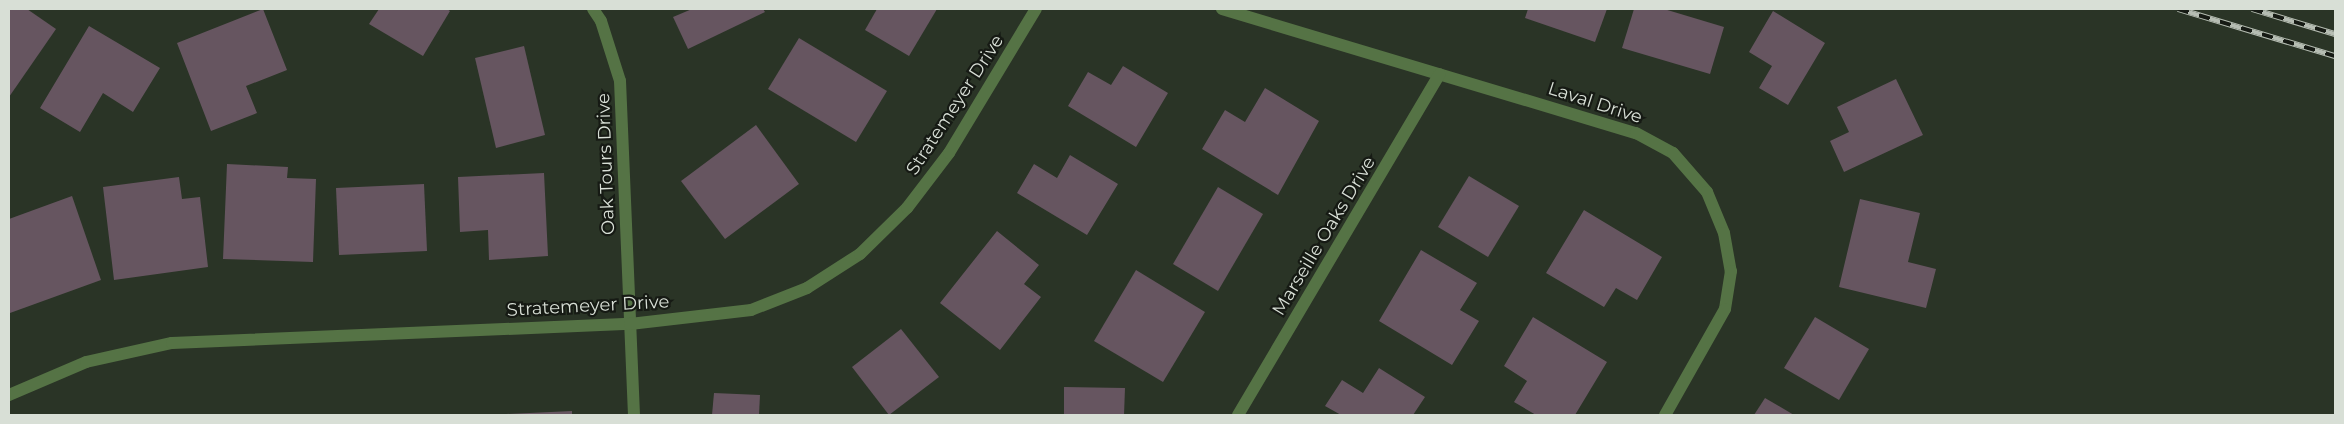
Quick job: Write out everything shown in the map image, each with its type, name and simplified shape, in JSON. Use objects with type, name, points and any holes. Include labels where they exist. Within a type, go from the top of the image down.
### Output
[{"type":"street","name":"Oak Tours Drive","points":[[593,9],[601,21],[620,80],[630,324]]},
{"type":"street","name":"Stratemeyer Drive","points":[[9,396],[86,362],[172,343],[630,324],[751,310],[807,288],[860,254],[907,208],[949,153],[1036,9]]},
{"type":"street","name":"Laval Drive","points":[[1222,9],[1636,133],[1673,154],[1707,192],[1724,233],[1731,271],[1725,309],[1665,415]]},
{"type":"street","name":"Marseille Oaks Drive","points":[[1238,415],[1440,74]]},
{"type":"street","points":[[630,324],[634,415]]},
{"type":"building","points":[[9,9],[27,9],[56,29],[9,97]]},
{"type":"building","points":[[263,9],[287,70],[246,86],[257,113],[211,131],[177,43]]},
{"type":"building","points":[[379,9],[447,9],[450,11],[423,56],[369,24]]},
{"type":"building","points":[[692,9],[763,9],[765,12],[688,49],[673,17]]},
{"type":"building","points":[[877,9],[937,9],[909,56],[865,30]]},
{"type":"building","points":[[1528,9],[1607,9],[1595,42],[1525,18]]},
{"type":"building","points":[[1634,9],[1664,9],[1724,27],[1710,74],[1622,48]]},
{"type":"building","points":[[1773,11],[1825,43],[1788,105],[1759,88],[1772,66],[1749,52]]},
{"type":"building","points":[[89,26],[160,68],[133,112],[103,93],[80,132],[40,108]]},
{"type":"building","points":[[799,38],[887,91],[856,142],[768,89]]},
{"type":"building","points":[[524,46],[545,135],[496,148],[475,58]]},
{"type":"building","points":[[1123,66],[1168,93],[1136,147],[1068,106],[1088,72],[1111,85]]},
{"type":"building","points":[[1896,79],[1923,135],[1844,172],[1830,141],[1849,132],[1837,107]]},
{"type":"building","points":[[1265,88],[1319,121],[1278,195],[1202,149],[1225,110],[1245,122]]},
{"type":"building","points":[[756,125],[799,184],[725,239],[681,181]]},
{"type":"building","points":[[1070,155],[1118,184],[1087,235],[1017,193],[1034,164],[1057,178]]},
{"type":"building","points":[[227,164],[288,167],[287,178],[316,179],[313,262],[223,259]]},
{"type":"building","points":[[544,173],[548,256],[489,260],[488,230],[460,232],[458,177]]},
{"type":"building","points":[[1469,176],[1519,206],[1488,257],[1438,227]]},
{"type":"building","points":[[179,177],[182,199],[200,197],[208,267],[114,280],[103,187]]},
{"type":"building","points":[[424,184],[427,251],[339,255],[336,188]]},
{"type":"building","points":[[1218,187],[1263,214],[1218,291],[1173,264]]},
{"type":"building","points":[[72,196],[101,280],[10,313],[9,219]]},
{"type":"building","points":[[1860,199],[1920,213],[1908,262],[1936,269],[1926,308],[1839,287]]},
{"type":"building","points":[[1584,210],[1662,257],[1637,300],[1616,288],[1604,307],[1546,273]]},
{"type":"building","points":[[997,231],[1039,265],[1024,284],[1041,297],[1000,350],[940,303]]},
{"type":"building","points":[[1421,250],[1477,283],[1460,310],[1479,321],[1452,365],[1379,321]]},
{"type":"building","points":[[1136,270],[1205,312],[1163,382],[1094,341]]},
{"type":"building","points":[[1533,317],[1607,362],[1575,415],[1536,415],[1514,402],[1527,381],[1504,366]]},
{"type":"building","points":[[1815,317],[1869,349],[1839,400],[1784,368]]},
{"type":"building","points":[[901,329],[939,377],[889,415],[852,367]]},
{"type":"building","points":[[1379,368],[1425,397],[1413,415],[1341,415],[1325,406],[1342,380],[1363,393]]},
{"type":"building","points":[[1064,387],[1125,388],[1124,415],[1064,415]]},
{"type":"building","points":[[714,393],[760,395],[759,415],[712,415]]},
{"type":"building","points":[[1765,398],[1794,415],[1754,415]]},
{"type":"building","points":[[572,411],[572,415],[506,415],[506,414]]},
{"type":"railway","points":[[2178,9],[2335,56]]},
{"type":"railway","points":[[2252,9],[2335,34]]}]
